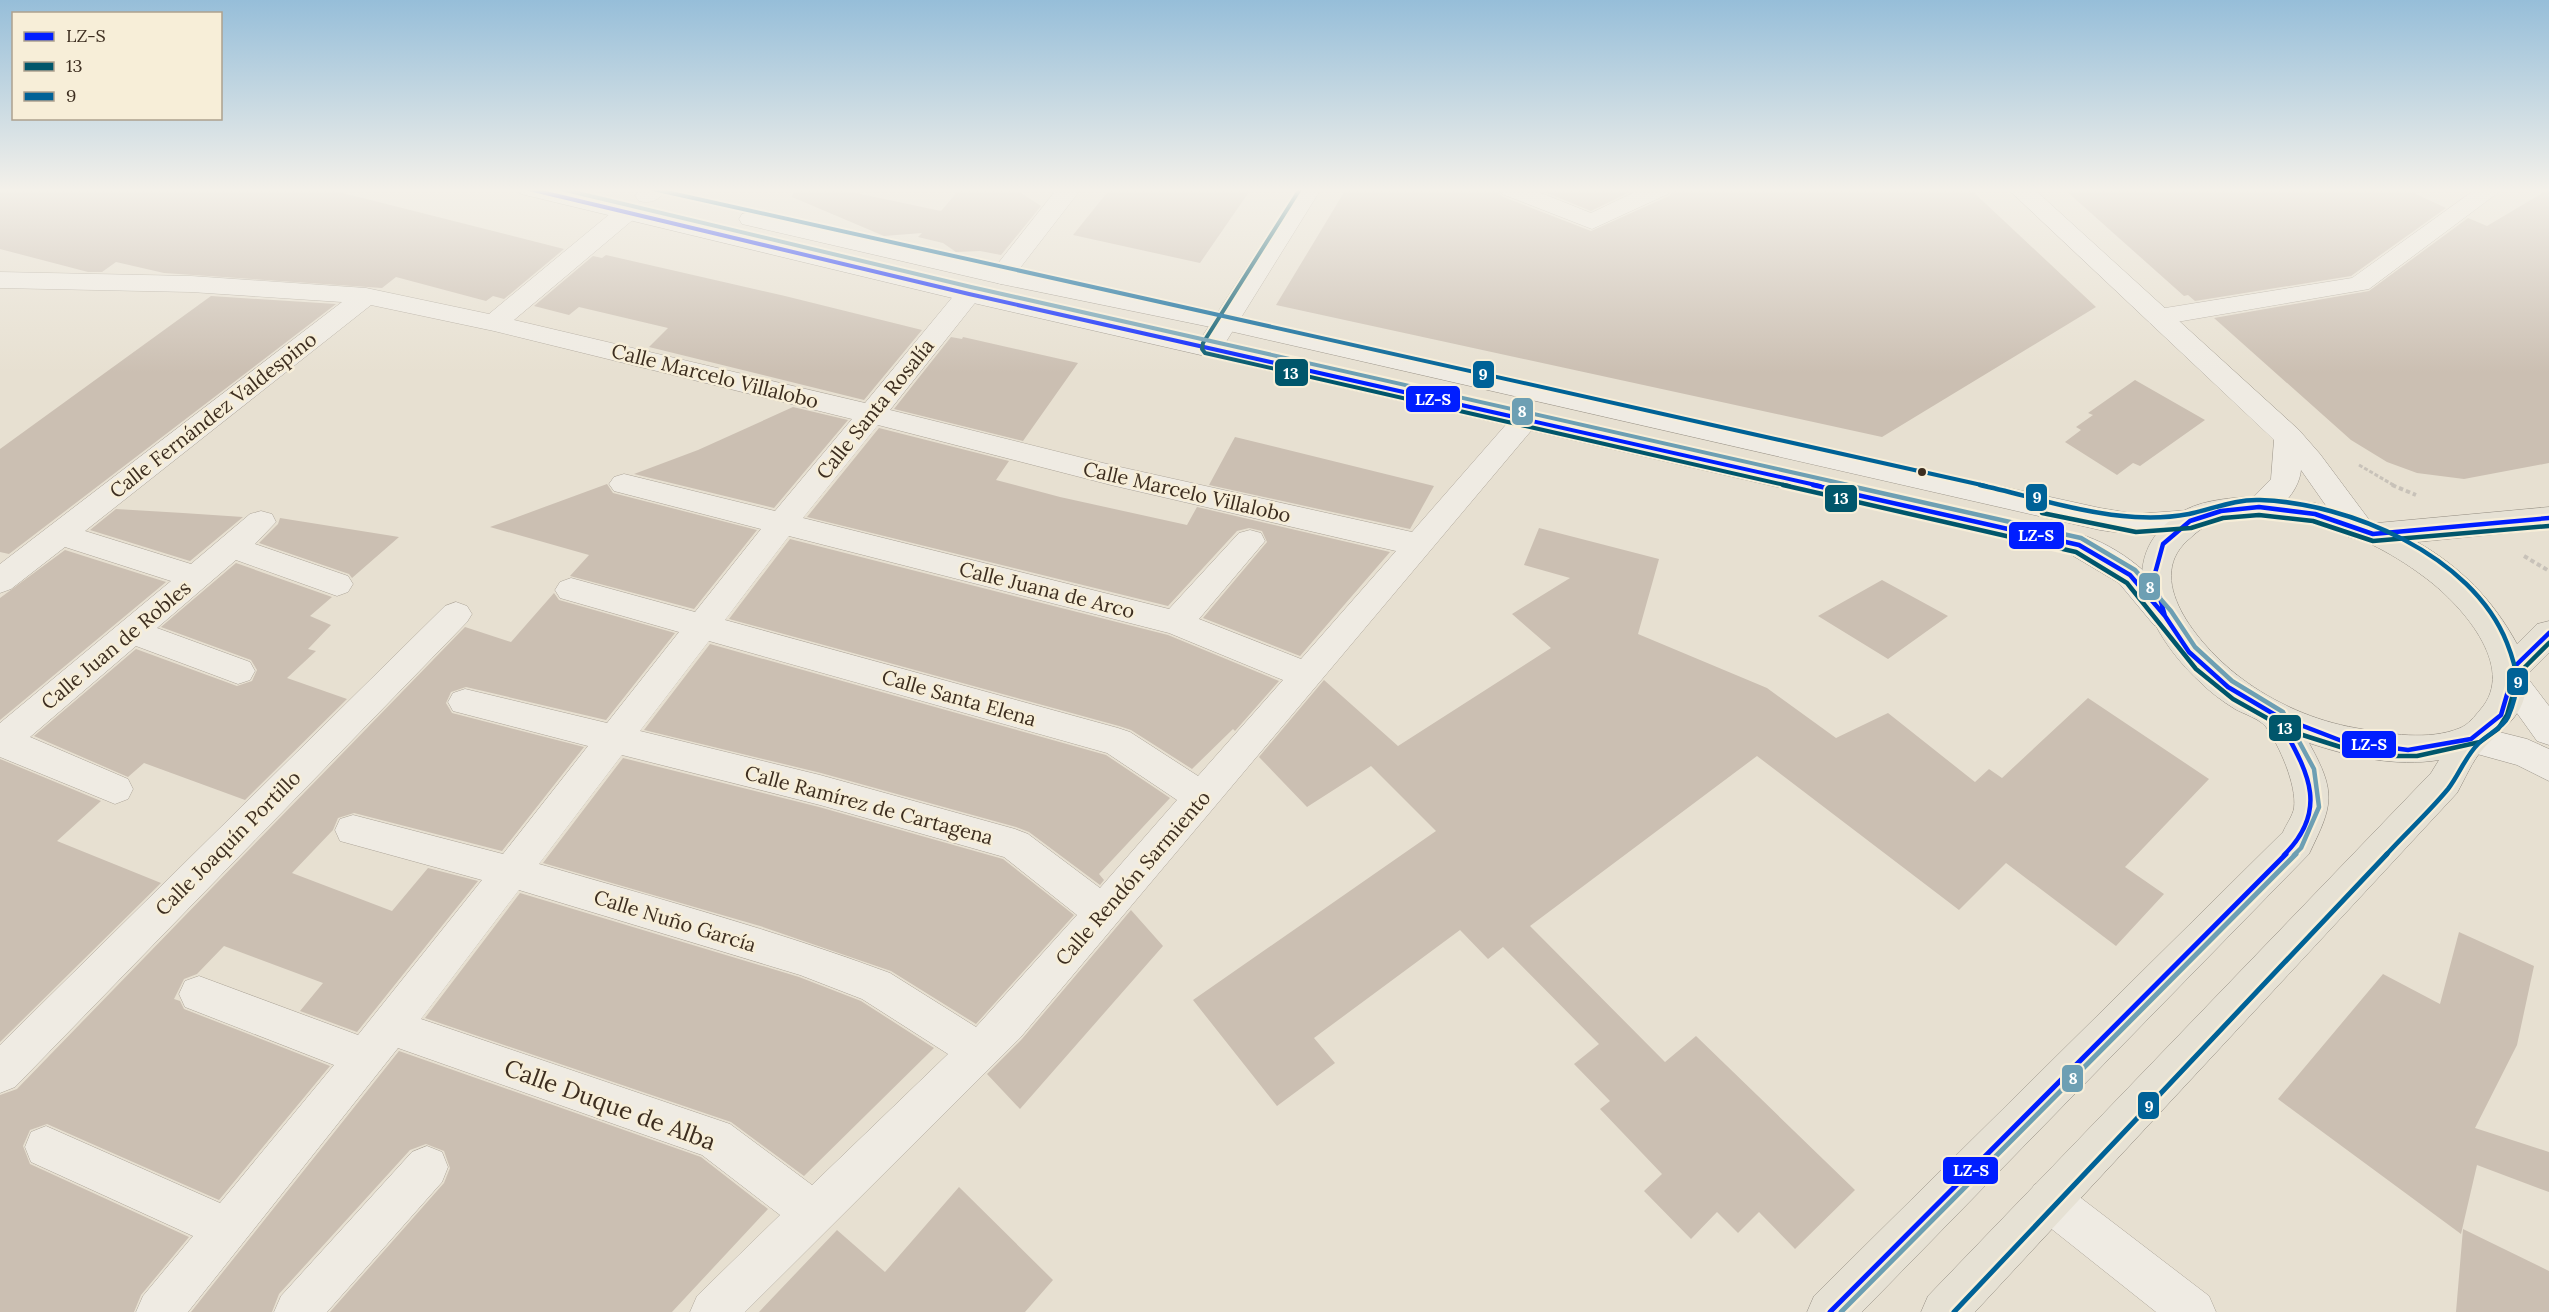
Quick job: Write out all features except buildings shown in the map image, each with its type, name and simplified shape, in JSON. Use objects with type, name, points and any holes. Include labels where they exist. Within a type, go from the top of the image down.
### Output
[{"type":"main road","points":[[2471,739],[2408,750],[2342,741],[2277,716],[2228,687],[2190,652],[2165,616],[2154,577],[2163,544],[2190,521],[2221,511],[2259,507],[2315,514],[2366,531],[2416,556],[2448,578],[2474,603],[2494,630],[2511,676]]},
{"type":"main road","points":[[2366,531],[2483,526],[2549,518]]},
{"type":"main road","points":[[1944,1312],[2444,783],[2471,739],[2501,715],[2511,676],[2549,633]]},
{"type":"main road","points":[[1830,1312],[2296,843],[2312,808],[2307,772],[2277,716]]},
{"type":"street","points":[[494,323],[571,250]]},
{"type":"street","points":[[806,250],[969,294],[2079,545],[2130,575],[2165,616]]},
{"type":"street","points":[[894,250],[1001,276],[1225,321],[2100,519],[2136,525],[2190,521]]},
{"type":"street","points":[[1001,276],[1021,250]]},
{"type":"street","points":[[1209,347],[1270,250]]},
{"type":"street","points":[[2085,250],[2289,437],[2366,531]]},
{"type":"street","points":[[2158,317],[2360,284],[2407,250]]},
{"type":"street","name":"Calle Marcelo Villalobo","points":[[0,280],[191,284],[366,296],[494,323],[871,414],[1111,475],[1420,545]]},
{"type":"street","name":"Calle Santa Rosalía","points":[[159,1312],[512,872],[782,524],[969,294]]},
{"type":"street","name":"Calle Fernández Valdespino","points":[[5,571],[60,534],[366,296]]},
{"type":"street","name":"Calle Rendón Sarmiento","points":[[713,1312],[980,1052],[1203,798],[1527,419]]},
{"type":"street","points":[[2259,507],[2285,482],[2289,437]]},
{"type":"street","name":"Calle Juana de Arco","points":[[624,484],[1176,623],[1306,675]]},
{"type":"street","name":"Calle Juan de Robles","points":[[1,742],[261,522]]},
{"type":"street","points":[[60,534],[196,577]]},
{"type":"street","points":[[1176,623],[1250,541]]},
{"type":"street","points":[[231,548],[337,584]]},
{"type":"street","name":"Calle Santa Elena","points":[[571,590],[1118,742],[1203,798]]},
{"type":"street","name":"Calle Joaquín Portillo","points":[[0,1073],[456,614]]},
{"type":"street","points":[[132,632],[238,671]]},
{"type":"street","points":[[2511,676],[2549,731]]},
{"type":"street","name":"Calle Ramírez de Cartagena","points":[[465,702],[820,790],[1015,845],[1103,913]]},
{"type":"street","points":[[2471,739],[2527,753],[2549,766]]},
{"type":"street","points":[[1,742],[115,789]]},
{"type":"street","name":"Calle Nuño García","points":[[353,830],[512,872],[800,958],[876,986],[980,1052]]},
{"type":"street","name":"Calle Duque de Alba","points":[[200,994],[715,1139],[814,1214]]},
{"type":"street","points":[[46,1147],[226,1228]]},
{"type":"street","points":[[297,1312],[427,1167]]},
{"type":"street","points":[[2049,1200],[2193,1312]]},
{"type":"transit line","name":"LZ-S","points":[[786,250],[969,294],[2079,545],[2130,575],[2165,616],[2189,652],[2228,687],[2277,716]]},
{"type":"transit line","name":"8","points":[[817,250],[2081,538],[2135,570],[2171,611],[2195,647],[2232,681],[2283,712],[2314,769],[2319,807],[2301,848],[1841,1312]]},
{"type":"transit line","name":"9","points":[[927,250],[2101,512],[2136,517],[2189,514],[2219,504],[2259,500],[2316,507],[2376,527],[2419,549],[2453,572],[2480,598],[2500,626],[2517,669],[2518,681],[2507,719],[2477,744],[2449,788],[1954,1312]]},
{"type":"transit line","name":"13","points":[[1261,250],[1203,343],[1202,349],[1205,353],[2076,552],[2127,583],[2143,600],[2186,658],[2208,680],[2261,716],[2290,731],[2321,742],[2353,751],[2385,756],[2417,756],[2459,749],[2480,742],[2498,729],[2507,715],[2519,673],[2549,643]]},
{"type":"transit line","name":"LZ-S","points":[[2549,518],[2373,534],[2315,514],[2259,507],[2221,511],[2190,521],[2163,544],[2154,577],[2165,616],[2189,652],[2228,687],[2277,716],[2342,741],[2408,750],[2471,739],[2501,715],[2511,681],[2510,671],[2549,633]]},
{"type":"transit line","name":"13","points":[[2042,513],[2136,532],[2191,528],[2223,518],[2259,515],[2313,521],[2373,541],[2549,526]]},
{"type":"transit line","name":"LZ-S","points":[[1830,1312],[2296,843],[2312,808],[2307,772],[2277,716]]}]
